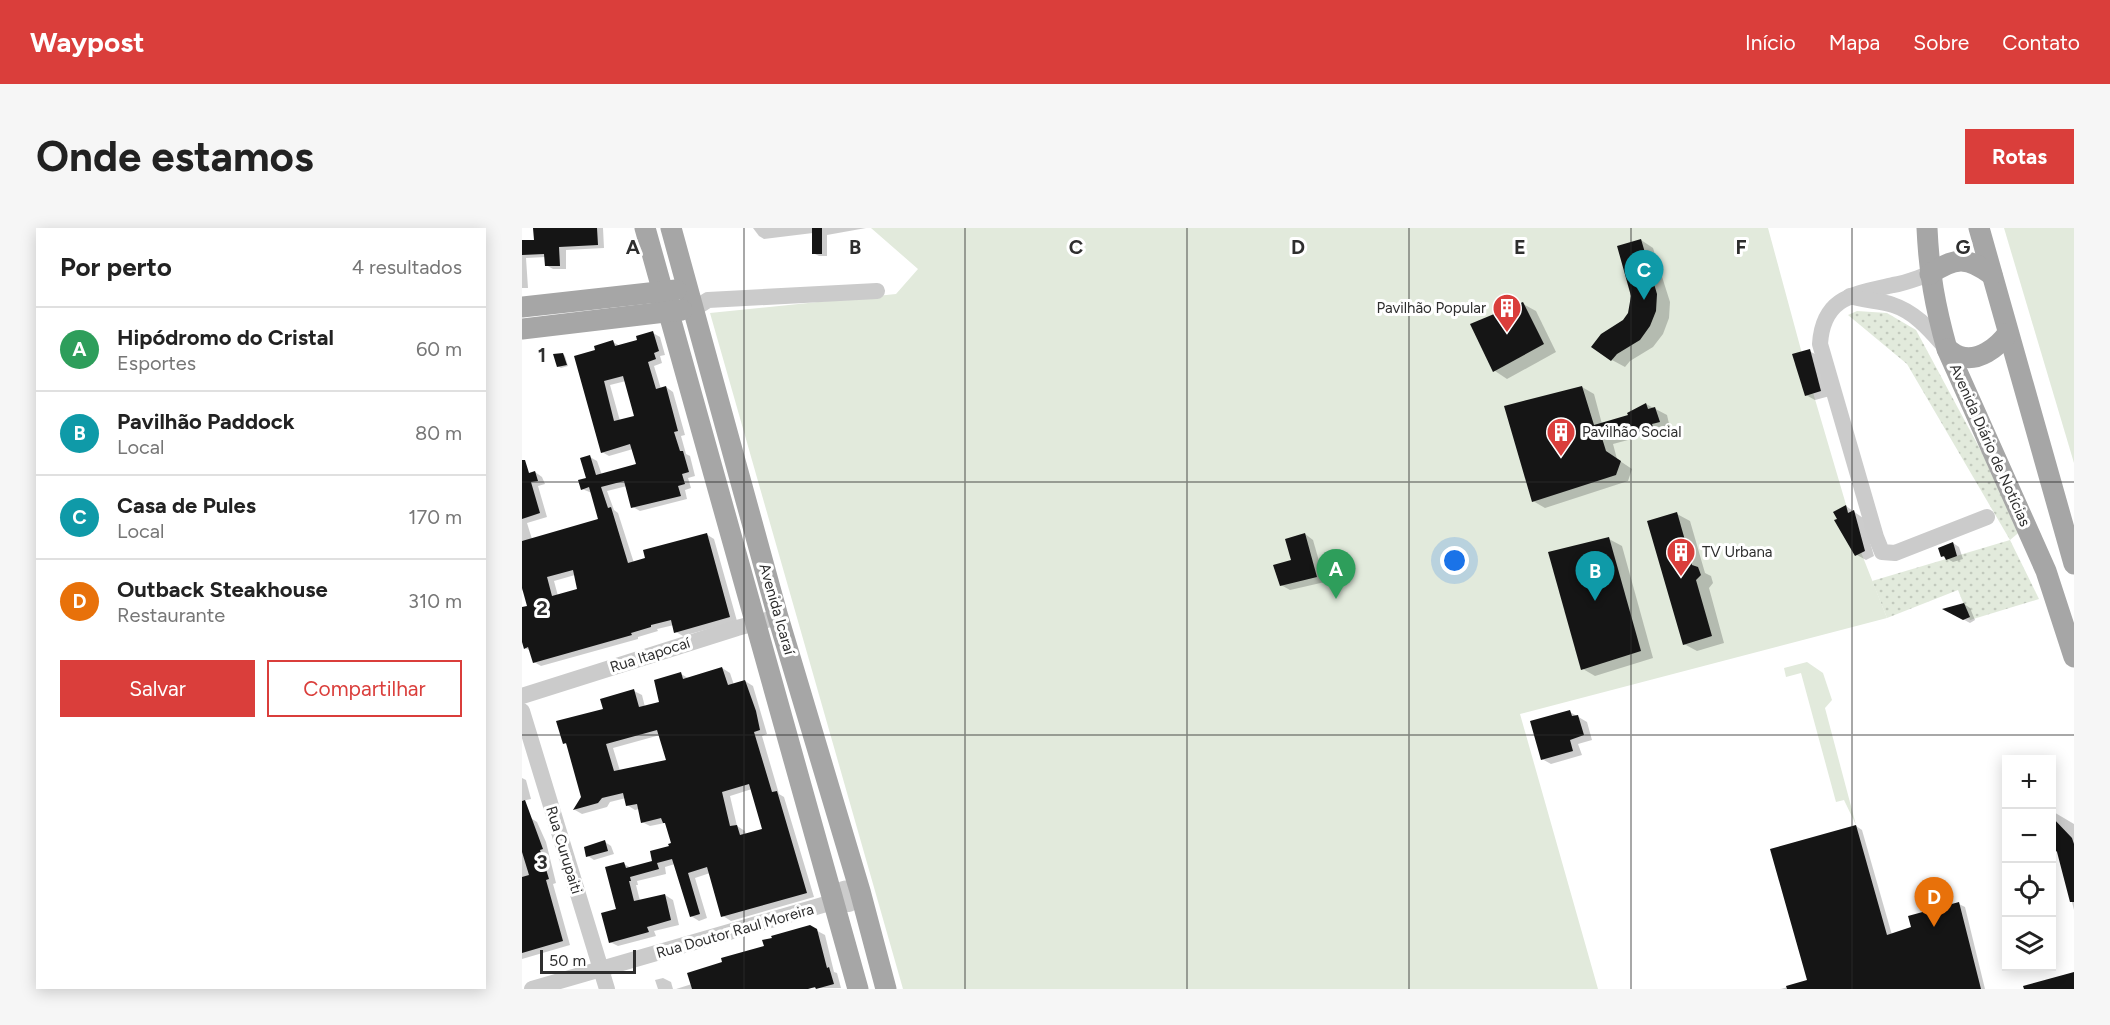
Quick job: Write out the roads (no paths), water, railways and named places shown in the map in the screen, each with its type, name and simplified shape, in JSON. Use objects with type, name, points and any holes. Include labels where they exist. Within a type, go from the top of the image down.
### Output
[{"type":"main road","name":"Avenida Icaraí","points":[[645,228],[858,989]]},
{"type":"main road","name":"Avenida Icaraí","points":[[671,228],[696,299],[778,617],[860,891],[886,989]]},
{"type":"main road","name":"Avenida Diário de Notícias","points":[[1927,228],[1930,274],[1936,310],[1947,349],[2046,571],[2074,657]]},
{"type":"main road","points":[[1979,228],[2074,564]]},
{"type":"main road","points":[[1930,274],[1948,262],[1959,260],[1976,265],[1992,275]]},
{"type":"main road","points":[[522,307],[696,299]]},
{"type":"main road","points":[[522,329],[667,302]]},
{"type":"main road","points":[[1947,349],[1960,357],[1980,355],[1996,348],[2008,333]]},
{"type":"street","points":[[1930,274],[1849,295],[1826,319],[1821,331],[1820,344],[1882,552],[1895,553],[1987,518]]},
{"type":"street","points":[[696,299],[877,291]]},
{"type":"street","points":[[1849,295],[1858,299],[1894,305],[1924,322],[1947,349]]},
{"type":"street","name":"Rua Itapocaí","points":[[522,696],[754,622],[778,617]]},
{"type":"street","name":"Rua Curupaiti","points":[[522,711],[607,989]]},
{"type":"street","name":"Rua Doutor Raul Moreira","points":[[532,989],[833,902],[844,905],[856,900],[860,891]]},
{"type":"place","name":"Casa de Pules","points":[[1644,300]]},
{"type":"place","name":"Pavilhão Popular","points":[[1507,334]]},
{"type":"place","name":"Pavilhão Social","points":[[1561,458]]},
{"type":"place","name":"TV Urbana","points":[[1681,578]]},
{"type":"place","name":"Hipódromo do Cristal","points":[[1336,599]]},
{"type":"place","name":"Pavilhão Paddock","points":[[1595,601]]},
{"type":"place","name":"Outback Steakhouse","points":[[1934,927]]}]
